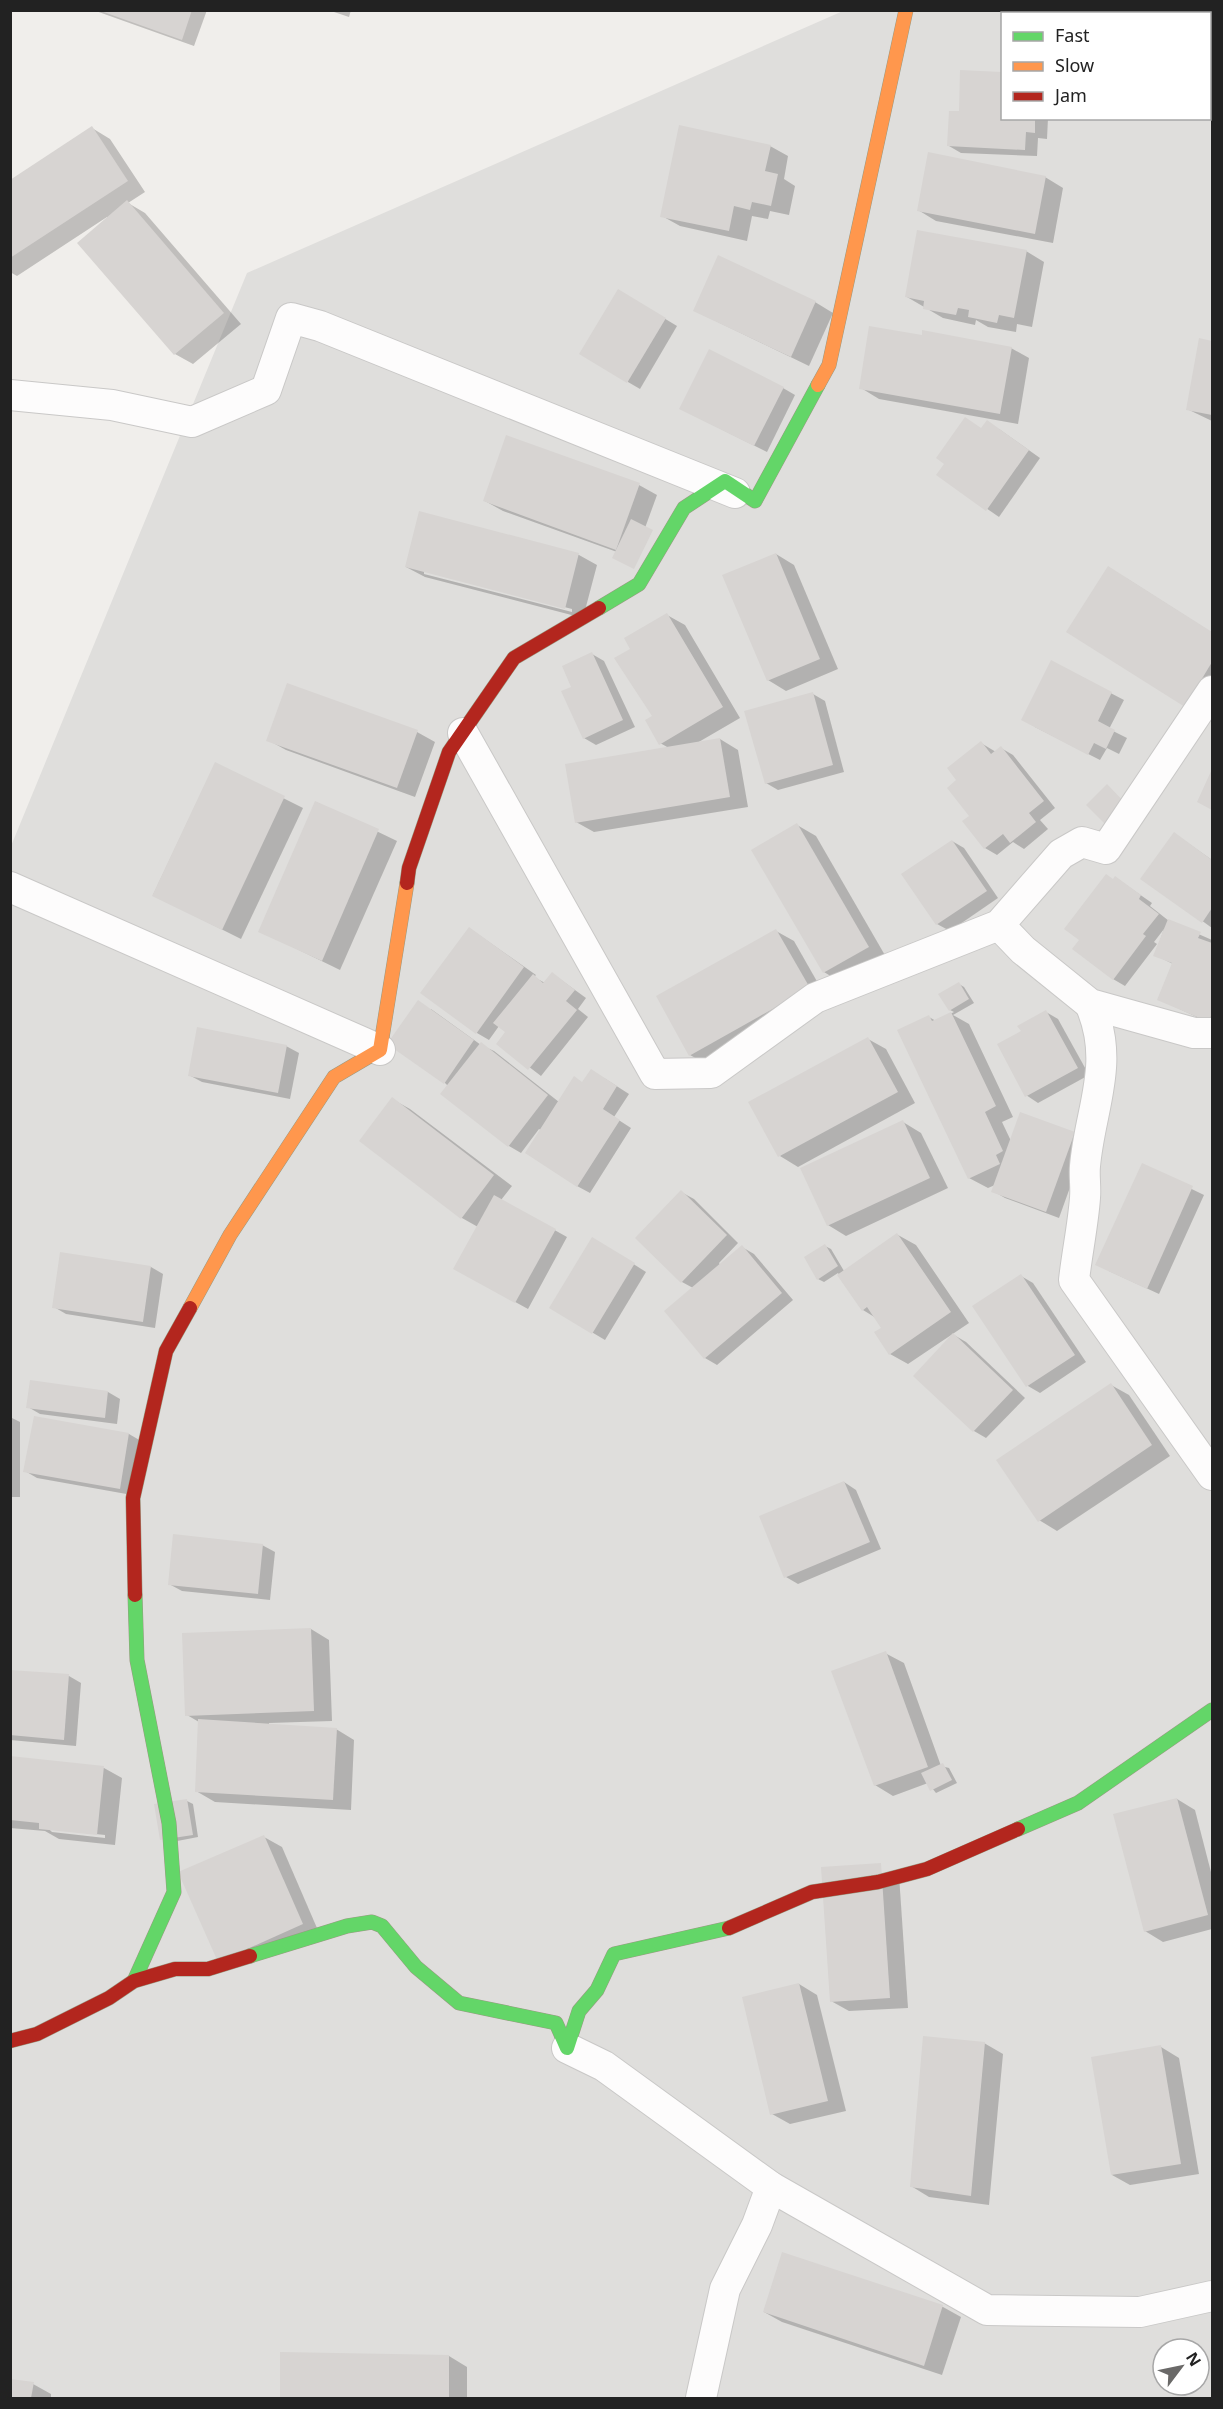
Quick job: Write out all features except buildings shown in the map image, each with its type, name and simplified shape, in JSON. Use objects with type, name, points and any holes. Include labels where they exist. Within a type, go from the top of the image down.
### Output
[{"type":"street","points":[[755,501],[829,365],[906,10]]},
{"type":"street","points":[[10,395],[112,405],[192,422],[266,390],[291,318],[320,326],[755,501]]},
{"type":"street","points":[[380,1050],[410,868],[449,753],[514,658],[639,584],[684,508],[725,481],[755,501]]},
{"type":"street","points":[[463,733],[655,1074],[711,1073],[815,998],[999,926],[1061,854],[1082,842],[1106,849],[1212,691]]},
{"type":"street","points":[[10,887],[380,1050]]},
{"type":"street","points":[[999,926],[1023,950],[1090,1004],[1194,1033],[1212,1033]]},
{"type":"street","points":[[1090,1004],[1099,1023],[1102,1054],[1096,1112],[1085,1165],[1085,1196],[1074,1280],[1212,1474]]},
{"type":"street","points":[[134,1981],[174,1892],[169,1823],[137,1660],[133,1498],[166,1351],[230,1235],[334,1077],[380,1050]]},
{"type":"street","points":[[567,2048],[579,2011],[597,1990],[614,1954],[732,1927],[812,1892],[878,1882],[927,1869],[1078,1803],[1212,1710]]},
{"type":"street","points":[[10,2041],[37,2034],[109,1998],[134,1981],[175,1969],[208,1969],[346,1926],[372,1922],[382,1926],[416,1967],[459,2003],[507,2015],[556,2023],[567,2048],[604,2067],[771,2187],[987,2310],[1140,2312],[1212,2296]]},
{"type":"street","points":[[701,2398],[725,2289],[757,2225],[771,2187]]},
{"type":"shaded area","points":[[843,11],[1212,11],[1212,2398],[11,2398],[11,846],[247,273]]},
{"type":"traffic: fast","points":[[599,608],[639,584],[684,508],[725,481],[755,501],[818,385]]},
{"type":"traffic: fast","points":[[134,1981],[174,1892],[169,1823],[137,1660],[135,1595]]},
{"type":"traffic: fast","points":[[1018,1829],[1078,1803],[1212,1710]]},
{"type":"traffic: fast","points":[[250,1956],[347,1926],[372,1922],[382,1926],[416,1967],[459,2003],[556,2023],[567,2048],[579,2011],[597,1990],[614,1954],[729,1928]]},
{"type":"traffic: slow","points":[[818,385],[829,365],[906,10]]},
{"type":"traffic: slow","points":[[190,1308],[230,1235],[334,1077],[380,1050],[407,883]]},
{"type":"traffic: jam","points":[[407,883],[409,868],[449,752],[514,658],[599,608]]},
{"type":"traffic: jam","points":[[135,1595],[133,1498],[166,1351],[190,1308]]},
{"type":"traffic: jam","points":[[729,1928],[812,1892],[878,1882],[927,1869],[1018,1829]]},
{"type":"traffic: jam","points":[[10,2041],[37,2034],[109,1998],[134,1981],[175,1969],[208,1969],[250,1956]]}]
